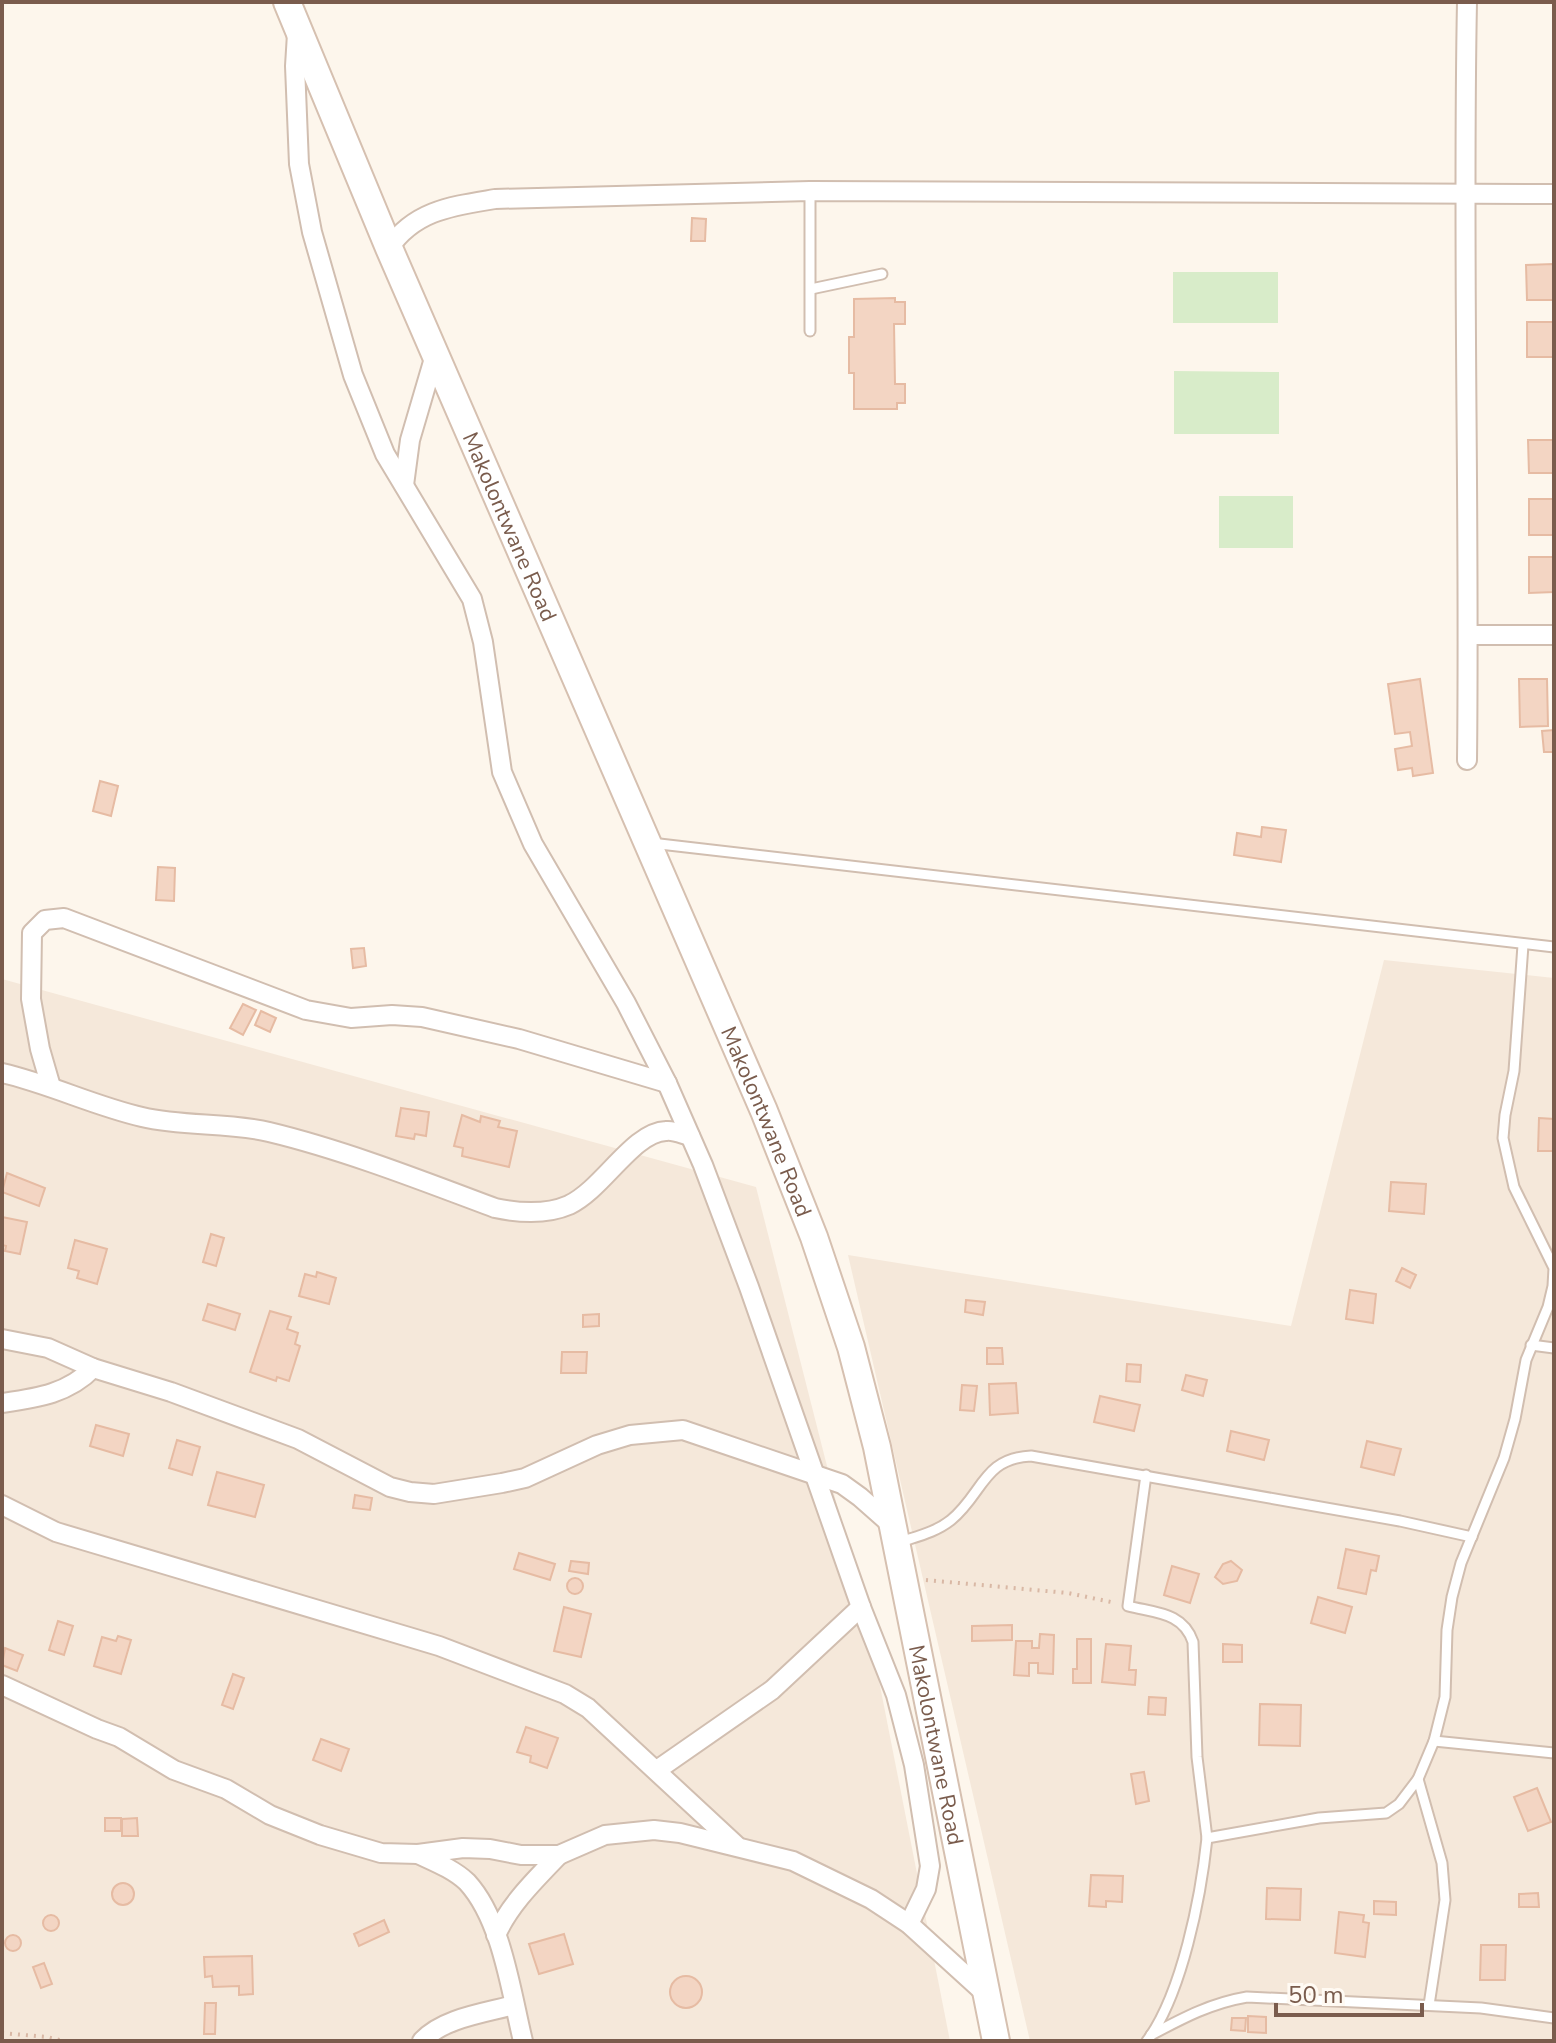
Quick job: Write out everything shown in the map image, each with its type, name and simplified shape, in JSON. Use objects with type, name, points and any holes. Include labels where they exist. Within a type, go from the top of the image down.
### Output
[{"type":"main road","name":"Makolontwane Road","points":[[292,14],[435,355],[764,1111],[814,1237],[851,1347],[877,1447],[996,2041]]},
{"type":"street","points":[[1467,2],[1463,194],[1467,760]]},
{"type":"street","points":[[292,14],[299,164],[312,232],[353,375],[385,454],[472,599],[483,642],[502,772],[533,844],[626,1003],[690,1136],[749,1287],[861,1607],[896,1695],[911,1751],[929,1846],[926,1889],[909,1924]]},
{"type":"street","points":[[389,248],[403,229],[413,222],[449,207],[495,199],[810,191],[1554,194]]},
{"type":"street","points":[[404,485],[410,440],[435,355]]},
{"type":"street","points":[[1468,635],[1554,635]]},
{"type":"street","points":[[51,1087],[31,999],[32,933],[45,920],[64,918],[306,1010],[351,1018],[392,1015],[422,1017],[519,1039],[667,1083]]},
{"type":"street","points":[[2,1073],[150,1119],[180,1125],[234,1126],[281,1136],[514,1212],[553,1210],[570,1204],[603,1180],[641,1140],[652,1134],[671,1130],[690,1136]]},
{"type":"street","points":[[2,1339],[48,1348],[93,1368],[171,1392],[298,1439],[390,1487],[410,1492],[434,1494],[525,1478],[597,1445],[630,1435],[683,1430],[842,1484],[860,1497],[895,1535]]},
{"type":"street","points":[[2,1403],[48,1395],[78,1381],[93,1368]]},
{"type":"street","points":[[2,1505],[56,1532],[439,1646],[541,1685],[588,1708],[739,1847]]},
{"type":"street","points":[[657,1770],[772,1690],[861,1607]]},
{"type":"street","points":[[2,1685],[119,1737],[174,1770],[226,1789],[270,1815],[320,1835],[381,1853],[418,1854],[463,1848],[532,1856],[559,1855],[605,1835],[628,1831],[680,1833],[793,1861],[871,1899],[909,1924],[986,1994]]},
{"type":"street","points":[[929,1846],[962,1877]]},
{"type":"street","points":[[418,1854],[465,1880],[480,1899],[496,1935],[523,2041]]},
{"type":"street","points":[[496,1935],[511,1909],[559,1855]]},
{"type":"street","points":[[422,2041],[428,2034],[446,2025],[514,2005]]},
{"type":"lane","points":[[810,191],[810,331]]},
{"type":"lane","points":[[811,289],[882,274]]},
{"type":"lane","points":[[646,842],[1554,947]]},
{"type":"lane","points":[[1207,1838],[1319,1818],[1386,1813],[1399,1804],[1418,1779],[1434,1741],[1445,1697],[1447,1630],[1452,1597],[1461,1563],[1504,1458],[1531,1345],[1548,1307],[1553,1286],[1554,1268],[1514,1187],[1503,1138],[1514,1071],[1523,945]]},
{"type":"lane","points":[[1531,1345],[1554,1348]]},
{"type":"lane","points":[[895,1535],[933,1531],[950,1521],[1001,1463],[1015,1457],[1031,1456],[1400,1521],[1472,1537]]},
{"type":"lane","points":[[1146,1475],[1128,1606],[1179,1619],[1189,1628],[1193,1642],[1197,1757],[1207,1838],[1204,1870],[1180,1968],[1165,2010],[1149,2038]]},
{"type":"lane","points":[[1434,1741],[1554,1753]]},
{"type":"lane","points":[[1418,1779],[1445,1882],[1429,2005]]},
{"type":"lane","points":[[1149,2038],[1203,2008],[1220,2001],[1247,1997],[1481,2008],[1554,2018]]},
{"type":"path","points":[[904,1577],[1068,1593],[1128,1606]]},
{"type":"path","points":[[2,2033],[64,2041]]},
{"type":"shaded area","points":[[1384,960],[1554,978],[1554,2041],[1030,2041],[848,1255],[1291,1326]]},
{"type":"shaded area","points":[[2,979],[756,1187],[870,1635],[950,2041],[2,2041]]},
{"type":"green space","points":[[1173,272],[1278,272],[1278,323],[1173,323]]},
{"type":"green space","points":[[1174,371],[1279,372],[1279,434],[1174,434]]},
{"type":"green space","points":[[1219,496],[1293,496],[1293,548],[1219,548]]},
{"type":"building","points":[[692,218],[706,219],[705,241],[691,241]]},
{"type":"building","points":[[1553,264],[1554,300],[1527,300],[1526,265]]},
{"type":"building","points":[[895,298],[895,302],[905,302],[905,324],[894,324],[895,384],[905,384],[905,403],[897,403],[897,409],[854,409],[854,373],[849,373],[849,337],[854,337],[854,299]]},
{"type":"building","points":[[1527,322],[1553,322],[1553,357],[1527,357]]},
{"type":"building","points":[[1528,440],[1553,440],[1553,473],[1529,473]]},
{"type":"building","points":[[1529,499],[1554,499],[1554,535],[1529,535]]},
{"type":"building","points":[[1529,557],[1554,557],[1554,592],[1529,593]]},
{"type":"building","points":[[1420,679],[1433,773],[1413,776],[1412,768],[1398,770],[1395,749],[1412,746],[1410,732],[1395,734],[1388,684]]},
{"type":"building","points":[[1519,679],[1547,679],[1548,726],[1520,727]]},
{"type":"building","points":[[1554,730],[1554,752],[1544,752],[1542,731]]},
{"type":"building","points":[[100,781],[118,786],[111,816],[93,811]]},
{"type":"building","points":[[1262,827],[1286,830],[1281,862],[1234,855],[1237,833],[1261,837]]},
{"type":"building","points":[[158,867],[175,868],[174,901],[156,900]]},
{"type":"building","points":[[364,948],[366,966],[353,968],[351,949]]},
{"type":"building","points":[[243,1004],[256,1010],[243,1035],[230,1028]]},
{"type":"building","points":[[261,1011],[276,1018],[270,1032],[255,1025]]},
{"type":"building","points":[[401,1108],[429,1112],[426,1136],[415,1134],[414,1139],[396,1136]]},
{"type":"building","points":[[462,1115],[480,1122],[481,1116],[500,1121],[498,1127],[517,1131],[509,1167],[462,1156],[463,1148],[454,1146]]},
{"type":"building","points":[[1539,1118],[1554,1119],[1554,1151],[1538,1151]]},
{"type":"building","points":[[7,1173],[45,1188],[39,1206],[2,1192]]},
{"type":"building","points":[[1391,1182],[1426,1184],[1424,1214],[1389,1211]]},
{"type":"building","points":[[2,1217],[27,1222],[20,1254],[5,1251],[6,1246],[2,1245]]},
{"type":"building","points":[[211,1234],[224,1238],[216,1266],[203,1262]]},
{"type":"building","points":[[75,1240],[107,1249],[97,1284],[77,1278],[79,1271],[68,1268]]},
{"type":"building","points":[[1402,1268],[1416,1275],[1410,1288],[1396,1281]]},
{"type":"building","points":[[317,1272],[336,1278],[329,1304],[299,1296],[305,1274],[316,1277]]},
{"type":"building","points":[[1350,1290],[1376,1294],[1373,1323],[1346,1319]]},
{"type":"building","points":[[966,1300],[985,1302],[983,1315],[965,1312]]},
{"type":"building","points":[[208,1304],[240,1314],[235,1330],[203,1320]]},
{"type":"building","points":[[270,1311],[291,1317],[287,1329],[298,1333],[295,1344],[300,1346],[289,1381],[277,1377],[276,1381],[250,1372]]},
{"type":"building","points":[[599,1314],[599,1326],[583,1327],[583,1315]]},
{"type":"building","points":[[987,1348],[1002,1348],[1003,1364],[987,1364]]},
{"type":"building","points":[[562,1352],[587,1352],[586,1373],[561,1373]]},
{"type":"building","points":[[1127,1364],[1141,1365],[1140,1382],[1126,1381]]},
{"type":"building","points":[[1186,1375],[1207,1380],[1203,1396],[1182,1390]]},
{"type":"building","points":[[1016,1383],[1018,1413],[990,1415],[989,1384]]},
{"type":"building","points":[[962,1385],[977,1386],[974,1411],[960,1410]]},
{"type":"building","points":[[1100,1396],[1140,1405],[1134,1431],[1094,1422]]},
{"type":"building","points":[[96,1425],[129,1434],[123,1456],[90,1446]]},
{"type":"building","points":[[1231,1431],[1269,1440],[1264,1460],[1227,1451]]},
{"type":"building","points":[[177,1440],[200,1447],[192,1475],[169,1468]]},
{"type":"building","points":[[1367,1441],[1401,1449],[1394,1475],[1361,1467]]},
{"type":"building","points":[[217,1472],[264,1485],[255,1517],[208,1505]]},
{"type":"building","points":[[355,1495],[372,1498],[370,1510],[353,1508]]},
{"type":"building","points":[[1346,1549],[1379,1556],[1376,1571],[1371,1570],[1366,1594],[1338,1588]]},
{"type":"building","points":[[519,1553],[555,1564],[550,1580],[514,1569]]},
{"type":"building","points":[[571,1561],[589,1563],[588,1574],[569,1571]]},
{"type":"building","points":[[1231,1561],[1242,1570],[1237,1581],[1223,1584],[1215,1577],[1223,1564]]},
{"type":"building","points":[[1172,1566],[1199,1574],[1190,1603],[1164,1595]]},
{"type":"building","points":[[572,1578],[578,1578],[583,1586],[581,1592],[572,1594],[567,1589],[567,1583]]},
{"type":"building","points":[[1318,1597],[1352,1607],[1345,1633],[1311,1623]]},
{"type":"building","points":[[564,1607],[591,1614],[581,1657],[554,1651]]},
{"type":"building","points":[[58,1621],[73,1626],[64,1655],[49,1650]]},
{"type":"building","points":[[1012,1625],[1012,1640],[972,1641],[972,1626]]},
{"type":"building","points":[[1040,1634],[1054,1635],[1053,1674],[1038,1673],[1038,1663],[1029,1663],[1029,1676],[1014,1675],[1016,1641],[1032,1641],[1032,1648],[1039,1648]]},
{"type":"building","points":[[118,1636],[131,1640],[121,1674],[94,1666],[102,1637],[116,1641]]},
{"type":"building","points":[[1077,1639],[1091,1639],[1091,1683],[1073,1683],[1073,1669],[1077,1669]]},
{"type":"building","points":[[1106,1644],[1131,1646],[1129,1670],[1136,1670],[1135,1685],[1102,1682]]},
{"type":"building","points":[[1223,1644],[1242,1645],[1242,1662],[1223,1662]]},
{"type":"building","points":[[5,1648],[23,1655],[17,1671],[2,1665]]},
{"type":"building","points":[[233,1674],[244,1678],[233,1709],[222,1705]]},
{"type":"building","points":[[1149,1697],[1166,1698],[1165,1715],[1148,1714]]},
{"type":"building","points":[[1260,1704],[1301,1705],[1300,1746],[1259,1745]]},
{"type":"building","points":[[526,1727],[558,1738],[547,1768],[530,1762],[531,1756],[517,1752]]},
{"type":"building","points":[[321,1739],[349,1749],[341,1771],[313,1760]]},
{"type":"building","points":[[1144,1772],[1149,1801],[1136,1804],[1131,1774]]},
{"type":"building","points":[[1537,1788],[1551,1822],[1528,1831],[1514,1797]]},
{"type":"building","points":[[105,1818],[121,1818],[121,1831],[105,1831]]},
{"type":"building","points":[[137,1818],[138,1836],[122,1836],[122,1819]]},
{"type":"building","points":[[1091,1875],[1123,1876],[1122,1902],[1106,1901],[1106,1907],[1089,1906]]},
{"type":"building","points":[[123,1883],[131,1886],[134,1894],[131,1902],[123,1905],[115,1902],[112,1894],[115,1886]]},
{"type":"building","points":[[1267,1888],[1301,1889],[1300,1920],[1266,1919]]},
{"type":"building","points":[[1538,1893],[1539,1907],[1519,1907],[1519,1894]]},
{"type":"building","points":[[1374,1901],[1396,1902],[1396,1915],[1374,1914]]},
{"type":"building","points":[[1339,1912],[1364,1915],[1363,1922],[1369,1923],[1365,1957],[1335,1953]]},
{"type":"building","points":[[51,1915],[57,1917],[57,1929],[51,1931],[45,1929],[43,1923],[45,1917]]},
{"type":"building","points":[[384,1920],[389,1932],[359,1946],[354,1934]]},
{"type":"building","points":[[564,1934],[573,1964],[539,1974],[529,1944]]},
{"type":"building","points":[[13,1935],[19,1937],[19,1949],[13,1951],[7,1949],[5,1943],[7,1937]]},
{"type":"building","points":[[1481,1945],[1506,1945],[1505,1980],[1480,1980]]},
{"type":"building","points":[[252,1956],[253,1994],[239,1995],[239,1986],[213,1987],[212,1976],[205,1977],[204,1957]]},
{"type":"building","points":[[44,1963],[52,1984],[41,1988],[33,1967]]},
{"type":"building","points":[[686,1976],[697,1981],[702,1992],[697,2003],[686,2008],[675,2003],[670,1992],[675,1981]]},
{"type":"building","points":[[205,2003],[216,2003],[215,2034],[204,2034]]},
{"type":"building","points":[[1248,2016],[1266,2017],[1266,2033],[1248,2032]]},
{"type":"building","points":[[1232,2018],[1246,2018],[1245,2031],[1231,2030]]}]
